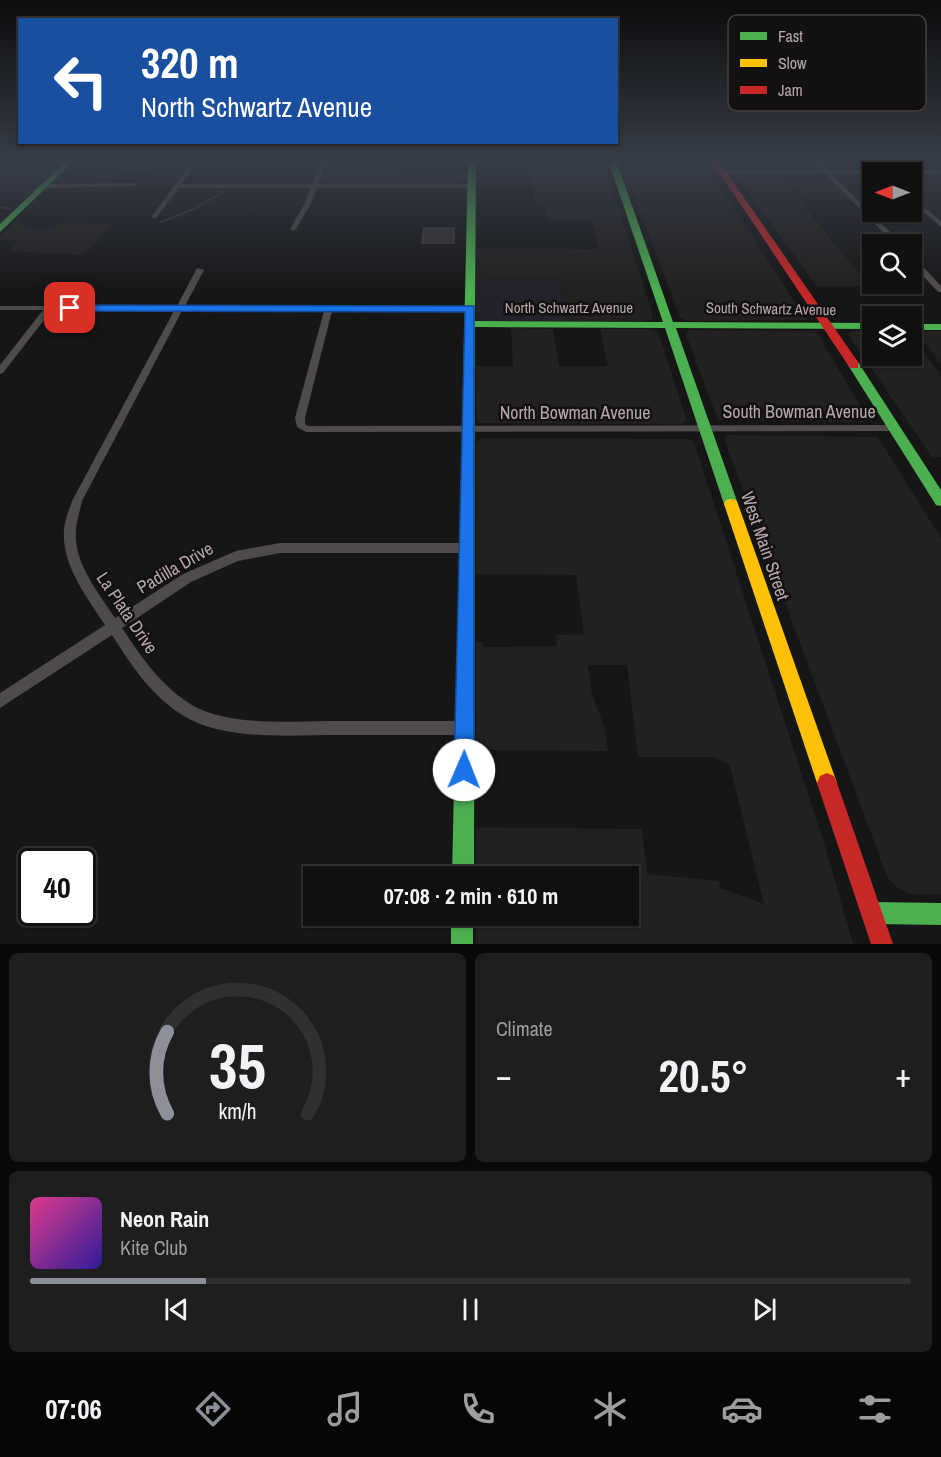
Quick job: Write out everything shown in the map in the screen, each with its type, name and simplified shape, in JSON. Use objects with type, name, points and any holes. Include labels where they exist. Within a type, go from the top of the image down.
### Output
[{"type":"main road","points":[[0,230],[27,204]]},
{"type":"main road","points":[[463,866],[471,204]]},
{"type":"main road","name":"West Main Street","points":[[627,204],[882,944]]},
{"type":"main road","points":[[744,204],[828,325],[941,501]]},
{"type":"main road","name":"North Schwartz Avenue","points":[[470,324],[668,324]]},
{"type":"main road","name":"South Schwartz Avenue","points":[[668,324],[862,326]]},
{"type":"main road","points":[[922,327],[941,327]]},
{"type":"main road","points":[[873,913],[941,914]]},
{"type":"main road","points":[[462,926],[462,944]]},
{"type":"street","points":[[154,217],[164,204]]},
{"type":"street","points":[[293,229],[305,204]]},
{"type":"street","points":[[859,204],[888,234]]},
{"type":"street","points":[[922,208],[941,225]]},
{"type":"street","name":"La Plata Drive","points":[[200,270],[83,487],[73,513],[70,537],[74,561],[79,573],[140,667],[163,693],[190,711],[224,724],[261,728],[465,728]]},
{"type":"street","points":[[922,270],[941,290]]},
{"type":"street","points":[[0,371],[61,293]]},
{"type":"street","points":[[0,308],[470,309]]},
{"type":"street","name":"North Bowman Avenue","points":[[329,309],[300,418],[302,427],[314,430],[704,428]]},
{"type":"street","name":"South Bowman Avenue","points":[[704,428],[894,428]]},
{"type":"street","name":"Padilla Drive","points":[[0,701],[202,569],[253,551],[280,548],[467,548]]},
{"type":"shaded area","points":[[544,204],[617,204],[653,315],[652,319],[645,321],[566,321],[559,280],[476,279],[476,248],[598,249],[592,221],[547,221]]},
{"type":"shaded area","points":[[637,204],[731,204],[807,320],[688,321],[680,318]]},
{"type":"shaded area","points":[[757,204],[802,204],[862,277],[862,286],[817,287]]},
{"type":"shaded area","points":[[922,204],[941,204],[941,221]]},
{"type":"shaded area","points":[[16,221],[28,229],[45,229],[63,223],[112,224],[84,255],[8,251],[19,240],[0,240],[0,236]]},
{"type":"shaded area","points":[[476,279],[559,280],[566,321],[478,321],[476,319]]},
{"type":"shaded area","points":[[511,328],[553,329],[559,366],[608,366],[600,329],[656,331],[659,334],[687,421],[682,424],[477,423],[476,366],[513,366]]},
{"type":"shaded area","points":[[687,331],[816,331],[824,340],[822,341],[868,419],[862,422],[718,420],[686,335]]},
{"type":"shaded area","points":[[853,331],[862,331],[862,354],[848,334]]},
{"type":"shaded area","points":[[922,331],[941,331],[941,364],[922,339]]},
{"type":"shaded area","points":[[922,351],[941,375],[941,457],[932,457],[870,366],[922,366]]},
{"type":"shaded area","points":[[728,435],[878,437],[941,538],[941,894],[910,894],[898,888],[888,879],[724,439]]},
{"type":"shaded area","points":[[483,438],[689,439],[694,442],[825,846],[853,944],[476,944],[476,926],[639,926],[639,866],[476,866],[476,827],[642,829],[647,874],[719,881],[720,888],[764,904],[730,766],[715,757],[638,757],[627,665],[588,665],[592,694],[604,726],[608,751],[476,750],[476,642],[483,642],[484,647],[557,646],[556,635],[584,634],[576,575],[476,574],[476,442]]},
{"type":"building","points":[[424,228],[454,228],[454,243],[422,243]]},
{"type":"waterway","points":[[161,222],[202,204]]},
{"type":"waterway","points":[[0,207],[11,209]]},
{"type":"traffic: fast","points":[[0,229],[26,204]]},
{"type":"traffic: fast","points":[[463,866],[471,204]]},
{"type":"traffic: fast","points":[[627,204],[731,504]]},
{"type":"traffic: fast","points":[[470,324],[862,326]]},
{"type":"traffic: fast","points":[[922,327],[941,327]]},
{"type":"traffic: fast","points":[[854,365],[941,501]]},
{"type":"traffic: fast","points":[[873,913],[941,914]]},
{"type":"traffic: fast","points":[[462,926],[462,944]]},
{"type":"traffic: slow","points":[[731,504],[827,783]]},
{"type":"traffic: jam","points":[[744,204],[854,365]]},
{"type":"traffic: jam","points":[[827,783],[882,944]]},
{"type":"route","points":[[70,308],[470,309],[464,770]]}]
